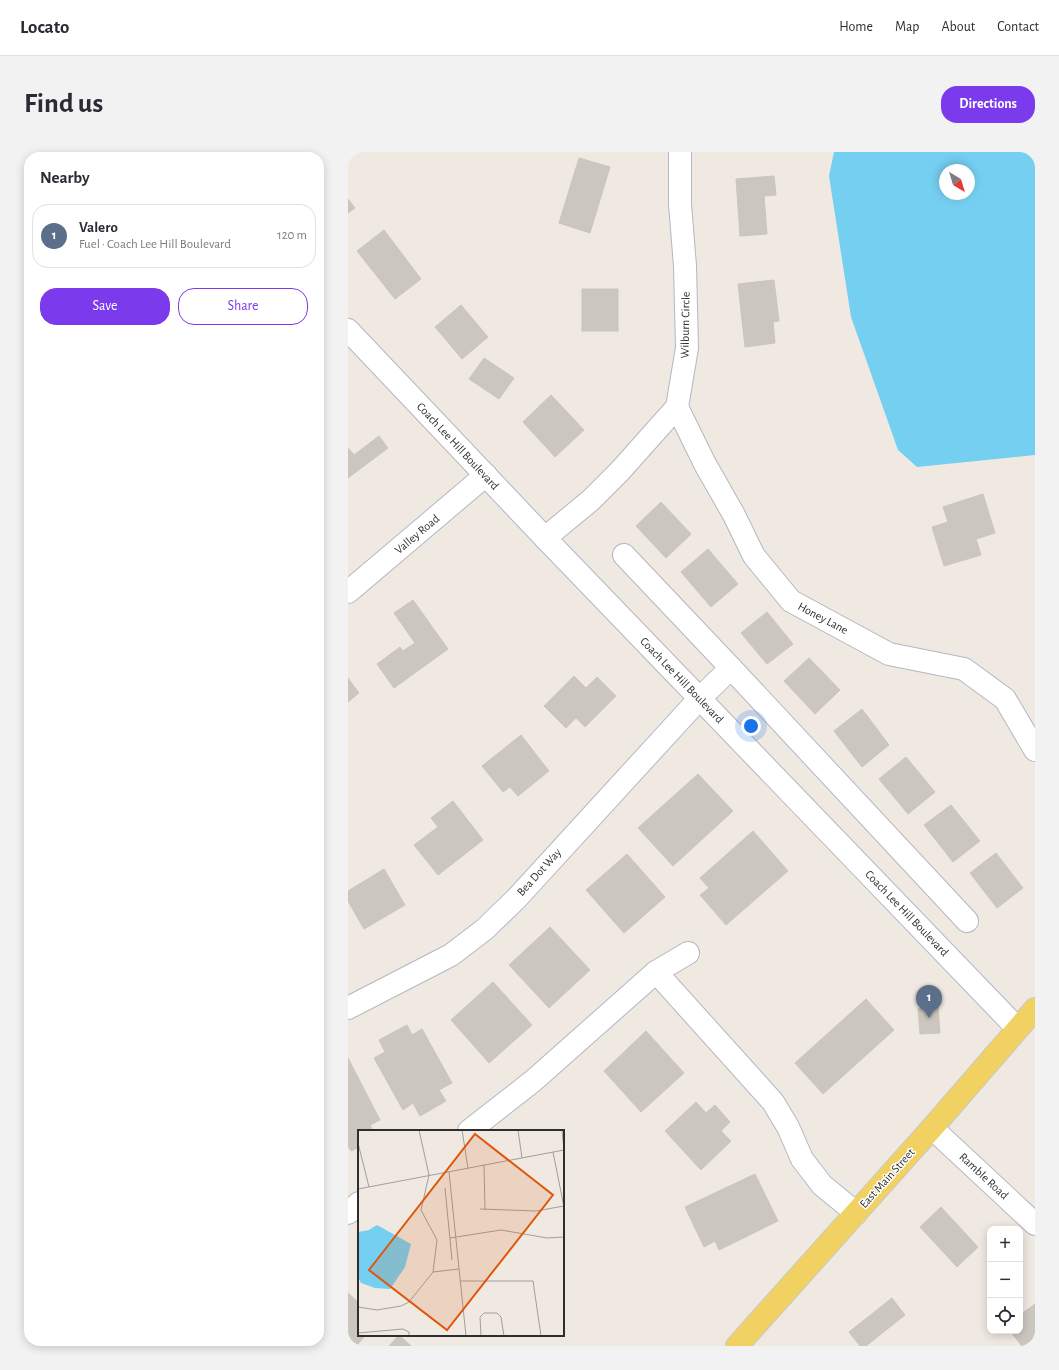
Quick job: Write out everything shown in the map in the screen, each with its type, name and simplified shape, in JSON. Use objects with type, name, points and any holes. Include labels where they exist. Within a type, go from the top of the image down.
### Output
[{"type":"main road","name":"East Main Street","points":[[737,1346],[932,1128],[1035,1008]]},
{"type":"street","name":"Wilburn Circle","points":[[677,408],[687,348],[685,266],[680,204],[680,152]]},
{"type":"street","name":"Coach Lee Hill Boulevard","points":[[348,330],[545,538],[1017,1028]]},
{"type":"street","points":[[545,538],[591,500],[620,471],[677,408]]},
{"type":"street","name":"Honey Lane","points":[[677,408],[754,556],[790,601],[889,654],[964,669],[1005,699],[1035,750]]},
{"type":"street","name":"Valley Road","points":[[348,592],[486,476]]},
{"type":"street","points":[[624,556],[731,668],[967,921]]},
{"type":"street","name":"Bea Dot Way","points":[[348,1008],[451,955],[485,929],[521,893],[700,698],[731,668]]},
{"type":"street","points":[[470,1130],[534,1081],[656,972],[688,954]]},
{"type":"street","points":[[656,972],[772,1102],[788,1127],[802,1159],[822,1185],[856,1213]]},
{"type":"street","name":"Ramble Road","points":[[932,1128],[1035,1224]]},
{"type":"street","points":[[348,1213],[358,1204]]},
{"type":"water","points":[[834,152],[1035,152],[1035,455],[917,467],[898,450],[851,317],[829,176]]},
{"type":"building","points":[[579,158],[610,167],[590,233],[559,223]]},
{"type":"building","points":[[774,176],[776,195],[764,196],[767,234],[740,236],[736,179]]},
{"type":"building","points":[[348,199],[355,208],[348,213]]},
{"type":"building","points":[[384,230],[421,279],[395,299],[357,251]]},
{"type":"building","points":[[774,280],[779,321],[773,322],[775,343],[745,347],[738,284]]},
{"type":"building","points":[[582,289],[618,289],[618,331],[582,331]]},
{"type":"building","points":[[461,305],[488,337],[462,359],[435,327]]},
{"type":"building","points":[[484,358],[514,378],[499,399],[469,379]]},
{"type":"building","points":[[551,395],[584,430],[555,457],[523,422]]},
{"type":"building","points":[[379,436],[388,448],[348,478],[348,448],[354,455]]},
{"type":"building","points":[[983,494],[995,533],[976,539],[981,555],[944,566],[932,527],[948,522],[943,507]]},
{"type":"building","points":[[661,502],[691,534],[666,558],[636,526]]},
{"type":"building","points":[[708,549],[738,584],[711,607],[681,572]]},
{"type":"building","points":[[413,600],[448,649],[394,688],[377,664],[400,647],[403,651],[415,643],[394,613]]},
{"type":"building","points":[[767,612],[793,644],[767,664],[741,633]]},
{"type":"building","points":[[809,658],[840,690],[815,714],[784,681]]},
{"type":"building","points":[[574,676],[586,688],[597,677],[616,696],[585,727],[576,718],[566,728],[544,706]]},
{"type":"building","points":[[348,678],[359,693],[348,702]]},
{"type":"building","points":[[862,709],[889,745],[862,767],[834,731]]},
{"type":"building","points":[[521,735],[549,771],[518,796],[510,787],[503,792],[482,766]]},
{"type":"building","points":[[906,757],[935,792],[908,814],[879,779]]},
{"type":"building","points":[[698,774],[733,811],[673,866],[638,828]]},
{"type":"building","points":[[453,801],[483,840],[438,875],[414,845],[438,827],[431,818]]},
{"type":"building","points":[[951,805],[980,841],[953,862],[924,825]]},
{"type":"building","points":[[753,831],[788,871],[726,925],[700,895],[709,888],[700,878]]},
{"type":"building","points":[[996,853],[1023,888],[997,908],[970,873]]},
{"type":"building","points":[[627,854],[665,897],[624,933],[586,890]]},
{"type":"building","points":[[384,869],[405,905],[364,929],[348,901],[348,891]]},
{"type":"building","points":[[550,927],[590,970],[549,1008],[509,965]]},
{"type":"building","points":[[493,982],[532,1025],[489,1063],[451,1020]]},
{"type":"building","points":[[866,999],[894,1030],[823,1094],[795,1063]]},
{"type":"building","points":[[938,1007],[940,1033],[920,1034],[918,1009]]},
{"type":"building","points":[[407,1025],[412,1035],[422,1029],[452,1083],[439,1090],[446,1101],[420,1116],[413,1103],[403,1110],[374,1058],[385,1052],[379,1040]]},
{"type":"building","points":[[646,1031],[684,1073],[641,1112],[604,1071]]},
{"type":"building","points":[[348,1058],[380,1120],[370,1125],[372,1130],[358,1130],[358,1148],[351,1151],[348,1146]]},
{"type":"building","points":[[696,1102],[706,1113],[715,1105],[730,1122],[721,1131],[731,1141],[701,1170],[665,1131]]},
{"type":"building","points":[[755,1174],[778,1221],[719,1250],[715,1241],[704,1247],[685,1207]]},
{"type":"building","points":[[941,1207],[978,1247],[957,1267],[920,1227]]},
{"type":"building","points":[[348,1293],[358,1302],[358,1336],[365,1336],[356,1346],[348,1346]]},
{"type":"building","points":[[892,1298],[905,1315],[866,1346],[860,1346],[849,1332]]},
{"type":"building","points":[[1035,1304],[1035,1346],[1022,1346],[1012,1334],[1023,1334],[1023,1313]]},
{"type":"building","points":[[398,1336],[400,1336],[411,1346],[389,1346]]},
{"type":"place","name":"Valero","points":[[929,1018]]}]
